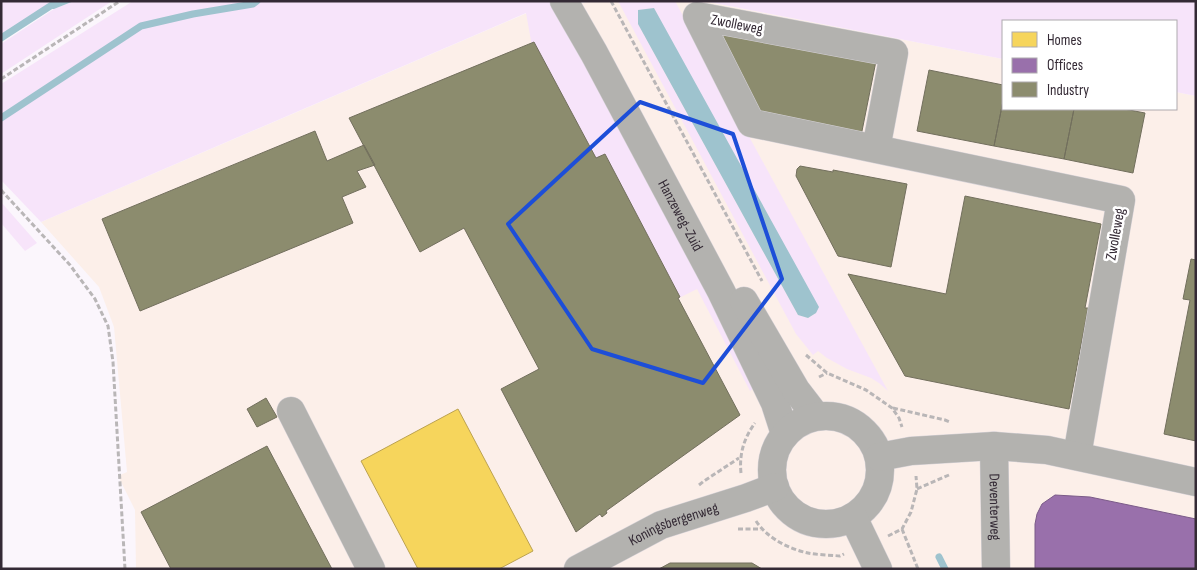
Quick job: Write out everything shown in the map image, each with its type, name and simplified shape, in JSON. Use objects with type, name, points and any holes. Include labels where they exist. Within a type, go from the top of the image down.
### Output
[{"type":"street","name":"Hanzeweg-Zuid","points":[[564,1],[594,52],[721,291],[775,403],[785,434]]},
{"type":"street","name":"Hanzeweg-Zuid","points":[[583,1],[734,284],[796,390],[816,416]]},
{"type":"street","name":"Zwolleweg","points":[[876,149],[894,53],[697,16],[751,123],[1121,200],[1077,456]]},
{"type":"street","points":[[291,411],[372,569]]},
{"type":"street","points":[[816,416],[833,416],[850,420],[864,430],[874,444],[879,457],[880,476],[876,492],[866,506],[854,517],[838,523],[823,524],[807,520],[793,513],[782,502],[775,487],[772,468],[775,450],[785,434],[800,422],[816,416]]},
{"type":"street","points":[[879,457],[910,450],[994,446],[1047,450],[1196,482]]},
{"type":"street","name":"Deventerweg","points":[[994,446],[996,569]]},
{"type":"street","name":"Koningsbergenweg","points":[[578,569],[662,524],[775,487]]},
{"type":"street","points":[[854,517],[878,569]]},
{"type":"path","points":[[1,79],[120,1]]},
{"type":"path","points":[[611,1],[765,287]]},
{"type":"path","points":[[1,190],[70,265],[95,298],[108,326],[113,362],[125,569]]},
{"type":"path","points":[[804,351],[827,373]]},
{"type":"path","points":[[902,529],[918,569]]},
{"type":"highlighted area","points":[[640,102],[733,134],[782,279],[703,383],[592,349],[508,224]]},
{"type":"shaded area","points":[[1,1],[52,1],[51,4],[1,35]]},
{"type":"shaded area","points":[[74,1],[112,1],[1,74],[1,44],[54,9]]},
{"type":"shaded area","points":[[133,1],[553,1],[573,33],[756,387],[750,391],[697,289],[677,299],[532,46],[526,13],[41,222],[1,180],[1,84]]},
{"type":"shaded area","points":[[594,1],[704,1],[1002,59],[1002,110],[1177,110],[1177,92],[1196,96],[1196,569],[136,569],[135,510],[118,476],[127,472],[114,327],[99,287],[41,222],[527,13]]},
{"type":"shaded area","points":[[618,1],[675,1],[888,391],[871,378],[847,369],[818,351],[813,355],[796,334]],"holes":[[[638,24],[816,313],[808,318],[798,315]]]},
{"type":"shaded area","points":[[704,1],[1196,1],[1196,96],[1177,92],[1177,20],[1002,20],[1002,59]]},
{"type":"shaded area","points":[[1,202],[37,243],[25,251],[1,223]]},
{"type":"water","points":[[52,1],[74,1],[52,9]]},
{"type":"water","points":[[654,8],[819,307],[816,313],[808,318],[798,315],[638,24],[638,10]]},
{"type":"building: Homes","points":[[458,409],[533,551],[499,569],[418,569],[361,461]]},
{"type":"building: Offices","points":[[1055,495],[1090,497],[1196,519],[1196,569],[1035,569],[1035,524],[1037,514],[1042,504]]},
{"type":"building: Industry","points":[[718,29],[876,61],[861,136],[763,116]]},
{"type":"building: Industry","points":[[534,42],[596,158],[605,154],[740,415],[606,511],[607,513],[602,517],[600,514],[576,532],[501,389],[539,369],[464,228],[420,252],[349,118]]},
{"type":"building: Industry","points":[[929,70],[1002,85],[1002,106],[994,146],[917,131]]},
{"type":"building: Industry","points":[[1002,106],[1002,110],[1074,110],[1064,159],[994,146]]},
{"type":"building: Industry","points":[[1074,110],[1129,110],[1145,113],[1133,173],[1064,159]]},
{"type":"building: Industry","points":[[315,131],[327,161],[364,145],[375,165],[357,171],[366,187],[342,197],[353,223],[140,311],[102,219]]},
{"type":"building: Industry","points":[[800,166],[833,172],[833,170],[907,184],[891,267],[838,256],[796,176],[797,169]]},
{"type":"building: Industry","points":[[965,196],[1101,224],[1085,308],[1088,308],[1069,409],[905,376],[848,274],[946,294]]},
{"type":"building: Industry","points":[[1191,259],[1196,260],[1196,441],[1164,434],[1190,300],[1183,299]]},
{"type":"building: Industry","points":[[266,398],[277,417],[257,427],[247,409]]},
{"type":"building: Industry","points":[[267,446],[332,569],[171,569],[141,512]]},
{"type":"building: Industry","points":[[670,563],[752,563],[762,569],[659,569]]},
{"type":"waterway","points":[[1,38],[58,1]]},
{"type":"waterway","points":[[1,118],[141,26],[193,14],[253,4],[257,1]]},
{"type":"waterway","points":[[939,557],[945,569]]}]
